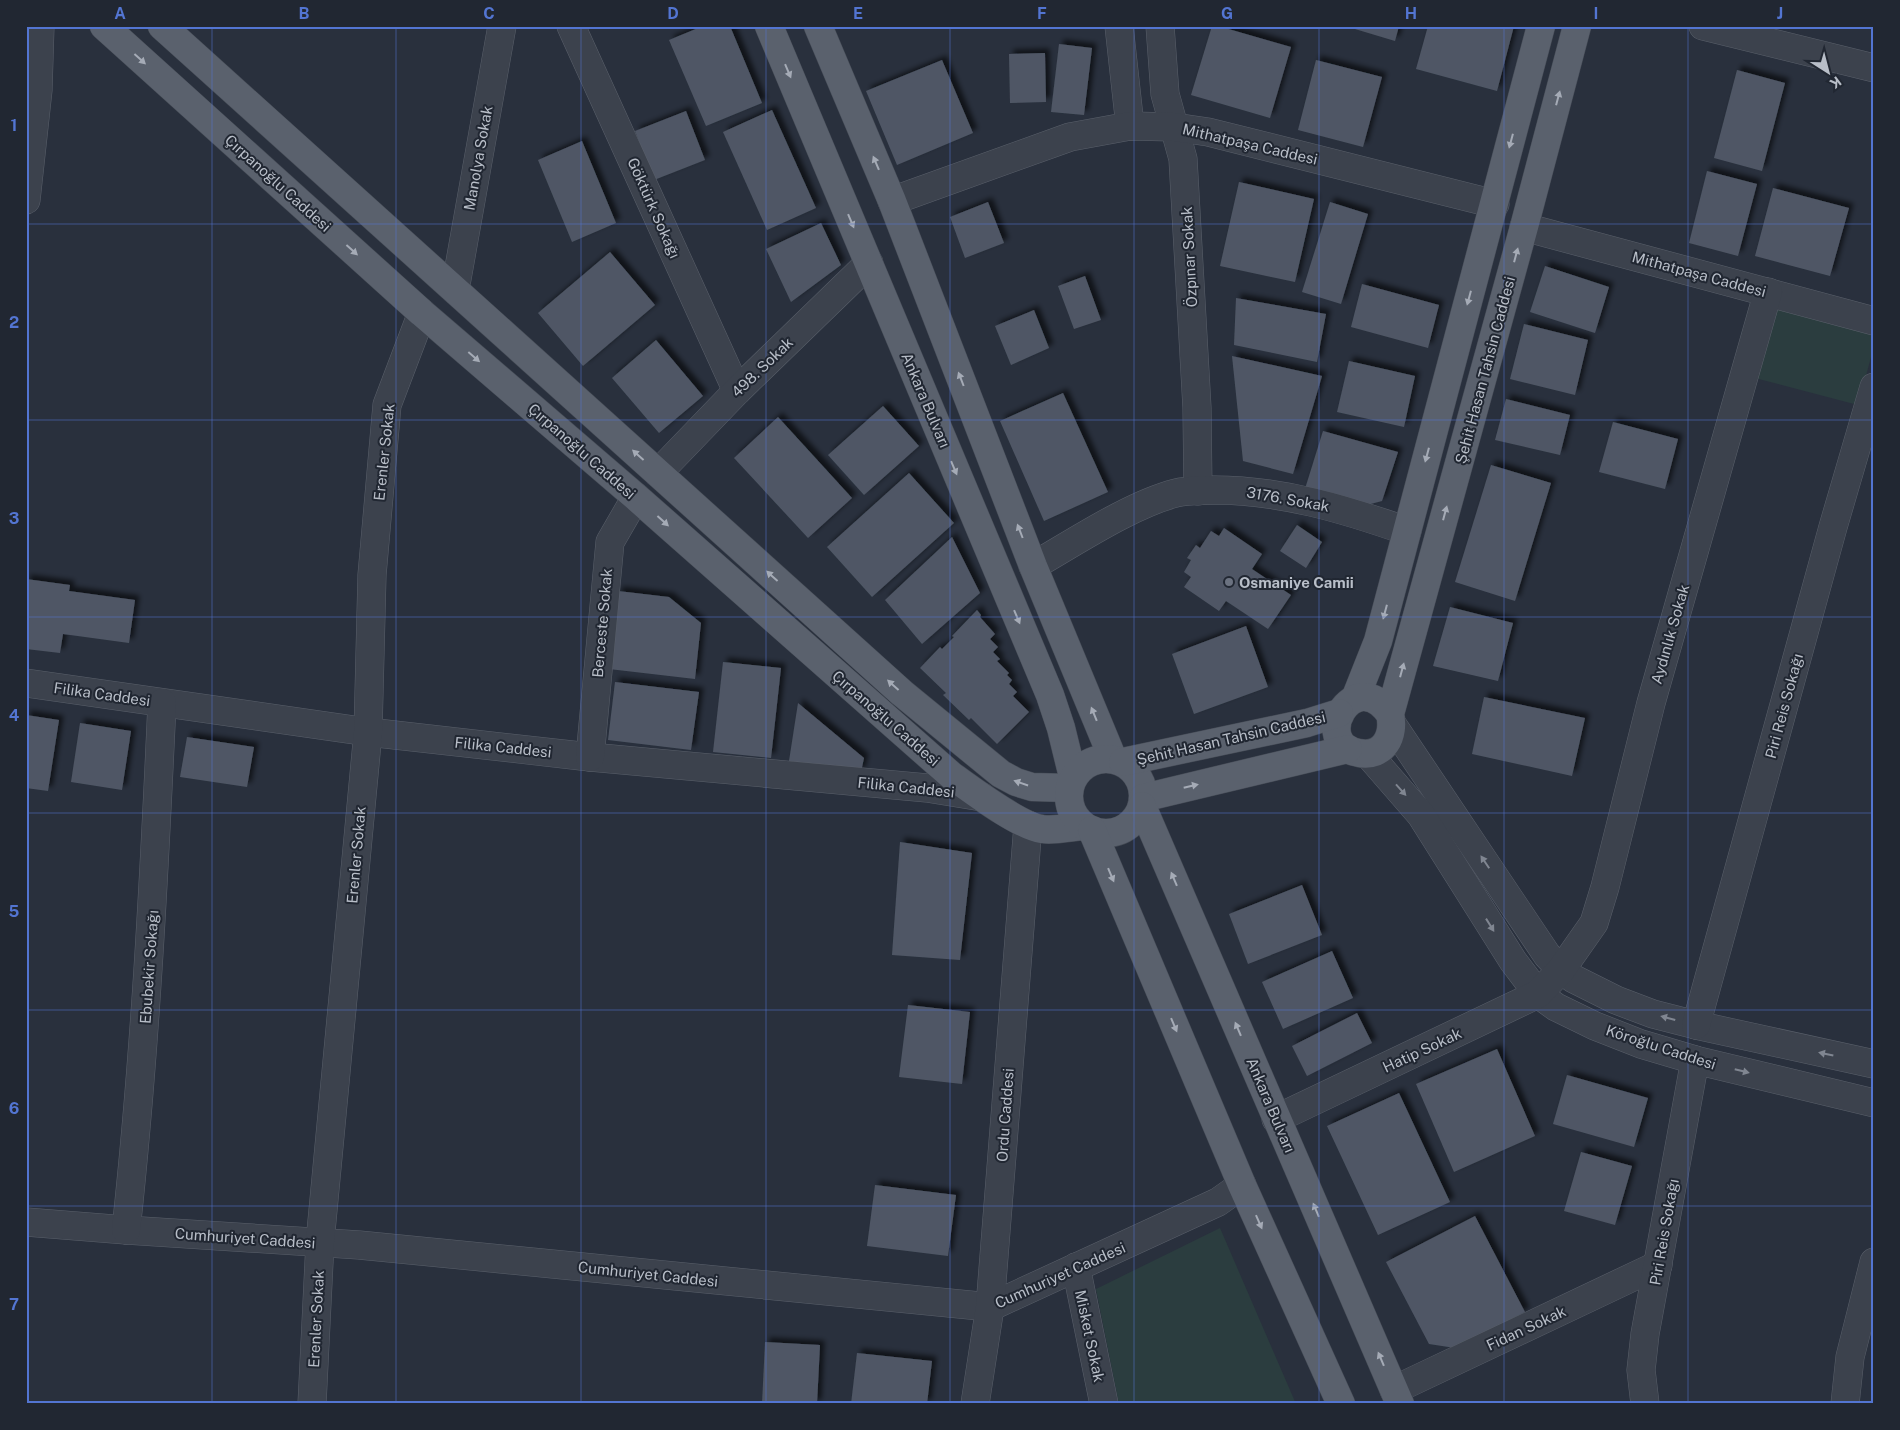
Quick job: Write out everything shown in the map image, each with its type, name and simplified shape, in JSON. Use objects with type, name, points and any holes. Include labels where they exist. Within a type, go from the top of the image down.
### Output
[{"type":"main road","name":"Çırpanoğlu Caddesi","points":[[104,26],[422,313],[636,497],[952,776],[982,797],[1028,824],[1041,829],[1088,828]]},
{"type":"main road","name":"Çırpanoğlu Caddesi","points":[[162,26],[902,693],[1001,774],[1016,782],[1032,787],[1071,782]]},
{"type":"main road","name":"Ankara Bulvarı","points":[[769,26],[1050,695],[1061,728],[1071,782],[1069,798],[1071,809],[1076,818],[1088,828],[1242,1185],[1341,1404]]},
{"type":"main road","name":"Ankara Bulvarı","points":[[818,26],[892,201],[1033,566],[1118,761],[1137,774],[1141,781],[1143,802],[1276,1119],[1397,1397]]},
{"type":"main road","name":"Şehit Hasan Tahsin Caddesi","points":[[1358,752],[1341,742],[1336,722],[1347,706],[1378,641],[1541,26]]},
{"type":"main road","name":"Şehit Hasan Tahsin Caddesi","points":[[1143,802],[1358,752],[1378,750],[1386,744],[1391,734],[1391,719],[1577,26]]},
{"type":"main road","name":"Şehit Hasan Tahsin Caddesi","points":[[1118,761],[1307,723],[1365,698],[1375,700],[1384,706],[1391,719]]},
{"type":"main road","points":[[1071,782],[1081,768],[1090,762],[1101,758],[1118,761]]},
{"type":"main road","points":[[1088,828],[1100,833],[1118,831],[1134,821],[1143,802]]},
{"type":"street","points":[[26,200],[32,96],[40,26]]},
{"type":"street","name":"Manolya Sokak","points":[[455,290],[502,26]]},
{"type":"street","name":"Göktürk Sokağı","points":[[571,26],[737,391]]},
{"type":"street","points":[[1119,26],[1130,126]]},
{"type":"street","name":"Özpınar Sokak","points":[[1160,26],[1165,94],[1183,160],[1197,408],[1198,491]]},
{"type":"street","points":[[1703,26],[1763,33],[1874,68]]},
{"type":"street","name":"Mithatpaşa Caddesi","points":[[892,201],[1070,137],[1130,126],[1174,127],[1208,132],[1495,204]]},
{"type":"street","name":"Mithatpaşa Caddesi","points":[[1524,227],[1874,321]]},
{"type":"street","name":"498. Sokak","points":[[658,473],[737,391],[869,263]]},
{"type":"street","name":"Aydınlık Sokak","points":[[1561,970],[1594,923],[1605,886],[1650,703],[1768,292]]},
{"type":"street","name":"Erenler Sokak","points":[[312,1404],[320,1242],[368,732],[372,575],[387,405],[422,313]]},
{"type":"street","name":"Piri Reis Sokağı","points":[[1696,1026],[1828,546],[1874,387]]},
{"type":"street","name":"3176. Sokak","points":[[1033,566],[1113,520],[1176,493],[1234,490],[1289,497],[1350,511],[1407,531]]},
{"type":"street","name":"Berceste Sokak","points":[[590,756],[610,542],[636,497]]},
{"type":"street","name":"Filika Caddesi","points":[[26,683],[368,732],[590,756],[927,788],[982,797]]},
{"type":"street","name":"Ebubekir Sokağı","points":[[126,1230],[138,1113],[153,914],[162,703]]},
{"type":"street","name":"Köroğlu Caddesi","points":[[1391,719],[1547,955],[1561,970],[1574,979],[1616,1000],[1653,1014],[1696,1026],[1874,1064]]},
{"type":"street","name":"Köroğlu Caddesi","points":[[1358,752],[1422,815],[1513,961],[1538,994],[1556,1007],[1595,1026],[1641,1044],[1695,1060],[1874,1103]]},
{"type":"street","name":"Ordu Caddesi","points":[[974,1404],[990,1307],[1028,824]]},
{"type":"street","name":"Hatip Sokak","points":[[1276,1119],[1538,994],[1561,970]]},
{"type":"street","name":"Piri Reis Sokağı","points":[[1645,1404],[1641,1370],[1695,1060]]},
{"type":"street","name":"Cumhuriyet Caddesi","points":[[26,1222],[320,1242],[990,1307],[1218,1202],[1242,1185]]},
{"type":"street","points":[[1846,1404],[1850,1357],[1874,1262]]},
{"type":"street","name":"Fidan Sokak","points":[[1397,1397],[1658,1265]]},
{"type":"street","name":"Misket Sokak","points":[[1076,1268],[1104,1404]]},
{"type":"shaded area","points":[[1771,302],[1874,330],[1874,346],[1858,405],[1751,377]]},
{"type":"shaded area","points":[[1220,1228],[1296,1404],[1119,1404],[1096,1289]]},
{"type":"building","points":[[703,26],[730,26],[762,103],[706,126],[669,40]]},
{"type":"building","points":[[1212,26],[1218,26],[1291,47],[1270,118],[1191,95]]},
{"type":"building","points":[[1345,26],[1399,26],[1395,41]]},
{"type":"building","points":[[1428,26],[1514,26],[1497,91],[1416,69]]},
{"type":"building","points":[[1059,44],[1092,48],[1084,115],[1051,112]]},
{"type":"building","points":[[1045,53],[1046,102],[1010,103],[1009,54]]},
{"type":"building","points":[[942,60],[973,133],[897,165],[866,91]]},
{"type":"building","points":[[1316,60],[1382,77],[1363,147],[1298,130]]},
{"type":"building","points":[[1737,70],[1785,83],[1762,171],[1714,158]]},
{"type":"building","points":[[772,110],[816,208],[767,230],[723,132]]},
{"type":"building","points":[[686,111],[705,160],[654,180],[635,131]]},
{"type":"building","points":[[582,141],[616,223],[572,242],[538,160]]},
{"type":"building","points":[[1707,171],[1757,184],[1738,256],[1689,243]]},
{"type":"building","points":[[1239,182],[1314,199],[1295,282],[1220,266]]},
{"type":"building","points":[[1773,188],[1849,208],[1830,276],[1755,256]]},
{"type":"building","points":[[988,202],[1004,243],[965,258],[950,217]]},
{"type":"building","points":[[1330,202],[1368,214],[1341,304],[1302,292]]},
{"type":"building","points":[[821,223],[841,265],[791,302],[766,249]]},
{"type":"building","points":[[610,252],[655,305],[583,366],[538,313]]},
{"type":"building","points":[[1545,266],[1609,287],[1595,333],[1530,312]]},
{"type":"building","points":[[1085,276],[1101,320],[1074,329],[1058,286]]},
{"type":"building","points":[[1362,284],[1439,305],[1428,348],[1351,327]]},
{"type":"building","points":[[1236,298],[1326,314],[1317,362],[1234,345]]},
{"type":"building","points":[[1034,310],[1049,348],[1011,365],[995,326]]},
{"type":"building","points":[[1524,324],[1588,340],[1575,395],[1510,379]]},
{"type":"building","points":[[656,340],[703,396],[659,433],[612,378]]},
{"type":"building","points":[[1232,356],[1322,376],[1293,474],[1243,461]]},
{"type":"building","points":[[1349,361],[1415,376],[1404,427],[1337,412]]},
{"type":"building","points":[[1063,393],[1108,492],[1044,521],[1000,421]]},
{"type":"building","points":[[1506,399],[1570,415],[1560,455],[1495,440]]},
{"type":"building","points":[[883,406],[919,446],[864,495],[828,455]]},
{"type":"building","points":[[778,417],[852,498],[808,538],[734,458]]},
{"type":"building","points":[[1613,422],[1678,439],[1665,489],[1599,472]]},
{"type":"building","points":[[1323,431],[1398,452],[1382,501],[1363,506],[1304,492]]},
{"type":"building","points":[[1491,465],[1551,483],[1515,601],[1455,582]]},
{"type":"building","points":[[909,473],[954,523],[872,597],[827,547]]},
{"type":"building","points":[[1297,525],[1322,542],[1306,568],[1280,551]]},
{"type":"building","name":"Osmaniye Camii","points":[[1224,528],[1262,554],[1252,569],[1291,595],[1268,629],[1226,601],[1219,611],[1184,587],[1191,577],[1184,572],[1191,560],[1187,558],[1196,545],[1200,548],[1211,531],[1219,536]]},
{"type":"building","points":[[952,537],[980,593],[922,644],[885,600]]},
{"type":"building","points":[[26,579],[70,585],[69,591],[135,600],[129,643],[63,634],[60,653],[26,649]]},
{"type":"building","points":[[618,591],[669,597],[701,623],[695,679],[609,669]]},
{"type":"building","points":[[1450,607],[1513,623],[1498,681],[1433,666]]},
{"type":"building","points":[[977,610],[981,615],[980,617],[995,634],[990,639],[998,647],[993,652],[1000,659],[997,661],[1009,673],[1007,675],[1012,680],[1009,684],[1017,692],[1013,696],[1029,712],[997,744],[971,718],[969,720],[943,695],[946,693],[920,668],[940,647],[942,649],[954,637],[952,636]]},
{"type":"building","points":[[1246,626],[1268,687],[1194,714],[1172,654]]},
{"type":"building","points":[[723,662],[781,668],[771,758],[713,752]]},
{"type":"building","points":[[615,682],[699,692],[691,750],[608,740]]},
{"type":"building","points":[[1484,697],[1585,718],[1572,776],[1472,754]]},
{"type":"building","points":[[798,703],[864,758],[861,772],[789,761]]},
{"type":"building","points":[[26,715],[59,720],[48,791],[26,788]]},
{"type":"building","points":[[80,723],[131,731],[122,790],[71,782]]},
{"type":"building","points":[[187,737],[254,747],[247,787],[180,777]]},
{"type":"building","points":[[900,842],[972,853],[960,960],[892,955]]},
{"type":"building","points":[[1302,885],[1322,935],[1248,964],[1229,914]]},
{"type":"building","points":[[1332,951],[1353,998],[1283,1029],[1262,982]]},
{"type":"building","points":[[908,1005],[970,1012],[962,1084],[899,1077]]},
{"type":"building","points":[[1357,1013],[1372,1043],[1307,1076],[1292,1046]]},
{"type":"building","points":[[1497,1049],[1535,1136],[1454,1172],[1416,1084]]},
{"type":"building","points":[[1567,1075],[1648,1098],[1634,1147],[1553,1124]]},
{"type":"building","points":[[1399,1093],[1450,1202],[1378,1235],[1327,1126]]},
{"type":"building","points":[[1581,1152],[1632,1166],[1615,1225],[1564,1211]]},
{"type":"building","points":[[875,1185],[956,1195],[948,1256],[867,1246]]},
{"type":"building","points":[[1475,1216],[1525,1312],[1455,1348],[1429,1344],[1386,1262]]},
{"type":"building","points":[[765,1342],[820,1345],[817,1404],[762,1404]]},
{"type":"building","points":[[857,1353],[932,1361],[927,1404],[851,1404]]},
{"type":"place","name":"Osmaniye Camii","points":[[1229,582]]}]
